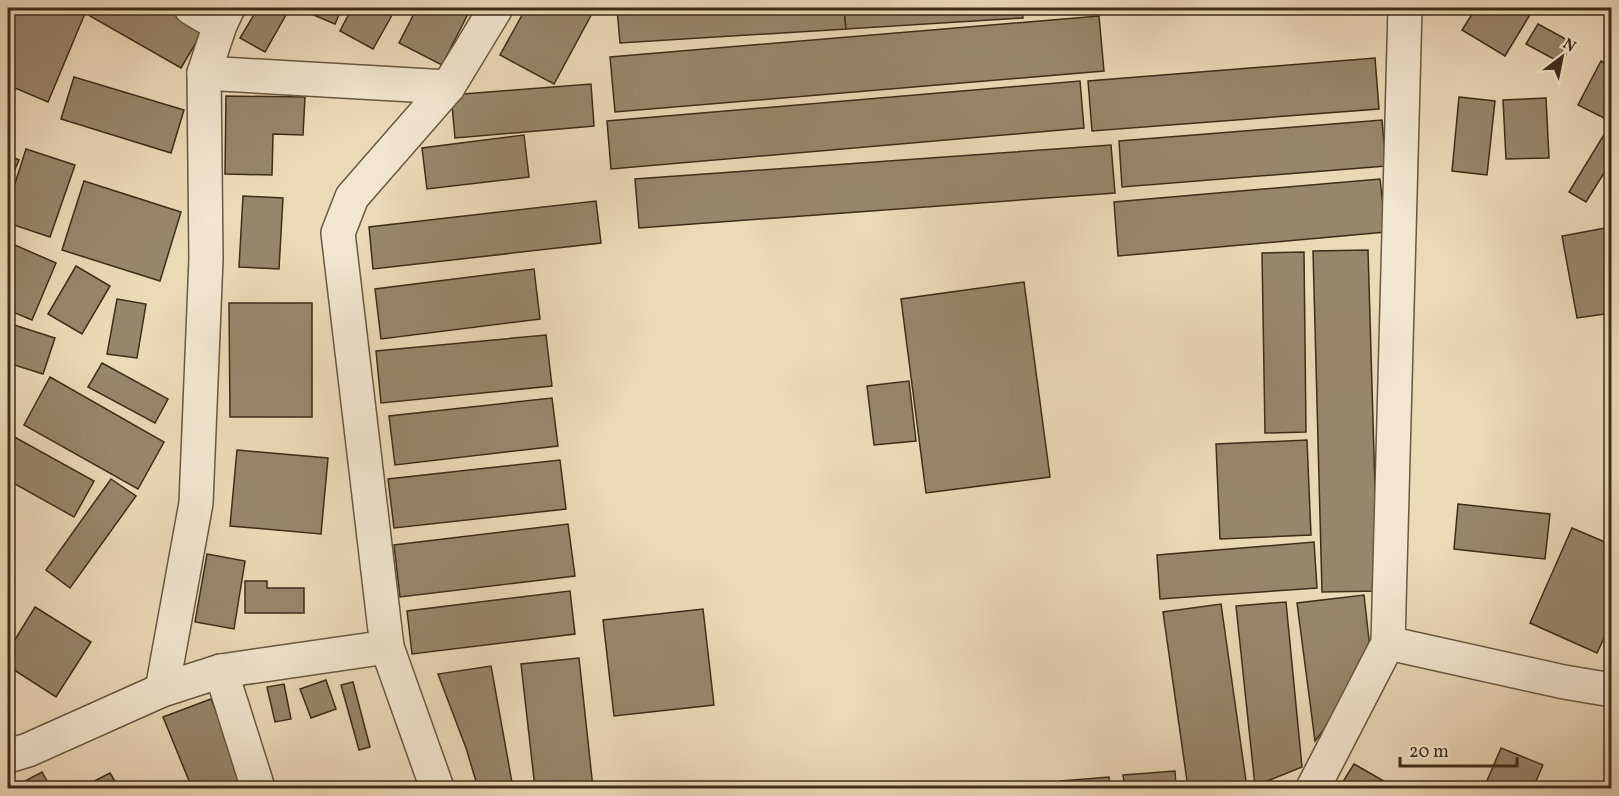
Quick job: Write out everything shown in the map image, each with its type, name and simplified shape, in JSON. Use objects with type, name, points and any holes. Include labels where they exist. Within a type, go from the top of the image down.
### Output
[{"type":"street","points":[[162,690],[196,503],[206,259],[204,73],[224,16],[191,8]]},
{"type":"street","points":[[438,789],[387,647],[338,233],[352,197],[448,87],[496,8]]},
{"type":"street","points":[[1313,789],[1388,643],[1405,8]]},
{"type":"street","points":[[204,73],[448,87]]},
{"type":"street","points":[[1388,643],[1564,682],[1611,690]]},
{"type":"street","points":[[14,744],[220,671],[387,647]]},
{"type":"street","points":[[220,671],[258,789]]},
{"type":"building","points":[[8,8],[77,8],[86,11],[48,102],[8,85]]},
{"type":"building","points":[[95,8],[166,8],[204,29],[181,68],[90,16]]},
{"type":"building","points":[[258,8],[277,8],[287,13],[265,52],[240,38]]},
{"type":"building","points":[[297,8],[342,8],[335,24]]},
{"type":"building","points":[[352,8],[396,8],[373,49],[340,31]]},
{"type":"building","points":[[417,8],[471,8],[442,65],[399,43]]},
{"type":"building","points":[[526,8],[595,8],[554,84],[500,55]]},
{"type":"building","points":[[617,8],[844,8],[846,29],[620,43]]},
{"type":"building","points":[[844,8],[1022,8],[1023,18],[846,29]]},
{"type":"building","points":[[1476,8],[1534,8],[1505,56],[1462,30]]},
{"type":"building","points":[[1099,16],[1104,71],[615,112],[610,57]]},
{"type":"building","points":[[1538,24],[1573,43],[1561,63],[1526,44]]},
{"type":"building","points":[[1375,58],[1379,109],[1092,131],[1088,81]]},
{"type":"building","points":[[1601,61],[1612,67],[1612,122],[1578,105]]},
{"type":"building","points":[[74,77],[184,110],[171,153],[61,119]]},
{"type":"building","points":[[1080,81],[1084,128],[611,169],[607,121]]},
{"type":"building","points":[[591,84],[594,126],[455,138],[451,95]]},
{"type":"building","points":[[226,96],[305,97],[303,135],[273,134],[272,175],[225,174]]},
{"type":"building","points":[[1459,97],[1495,101],[1487,175],[1452,171]]},
{"type":"building","points":[[1546,98],[1549,158],[1506,159],[1503,100]]},
{"type":"building","points":[[1382,120],[1386,166],[1122,187],[1119,141]]},
{"type":"building","points":[[1605,133],[1612,137],[1612,160],[1586,202],[1569,192]]},
{"type":"building","points":[[524,135],[529,177],[427,189],[422,148]]},
{"type":"building","points":[[1111,145],[1115,193],[639,228],[635,179]]},
{"type":"building","points":[[26,149],[75,165],[50,237],[8,223],[8,205]]},
{"type":"building","points":[[8,155],[19,160],[8,186]]},
{"type":"building","points":[[1380,179],[1386,232],[1118,256],[1114,202]]},
{"type":"building","points":[[84,181],[181,212],[160,281],[62,250]]},
{"type":"building","points":[[243,196],[283,198],[279,269],[239,267]]},
{"type":"building","points":[[596,201],[601,243],[373,269],[369,227]]},
{"type":"building","points":[[1611,227],[1612,313],[1577,318],[1562,236]]},
{"type":"building","points":[[8,242],[56,263],[32,320],[8,310]]},
{"type":"building","points":[[1368,250],[1378,591],[1322,592],[1313,251]]},
{"type":"building","points":[[1304,252],[1306,432],[1265,433],[1262,253]]},
{"type":"building","points":[[76,266],[110,286],[82,334],[48,314]]},
{"type":"building","points":[[534,269],[540,319],[381,339],[375,289]]},
{"type":"building","points":[[1024,282],[1050,477],[926,493],[901,299]]},
{"type":"building","points":[[117,299],[146,304],[137,358],[107,354]]},
{"type":"building","points":[[229,303],[312,303],[312,417],[230,417]]},
{"type":"building","points":[[8,323],[55,338],[43,374],[8,363]]},
{"type":"building","points":[[546,335],[552,386],[381,403],[376,351]]},
{"type":"building","points":[[102,363],[168,399],[155,423],[88,387]]},
{"type":"building","points":[[50,377],[164,442],[138,489],[24,425]]},
{"type":"building","points":[[909,381],[916,441],[874,445],[867,386]]},
{"type":"building","points":[[552,398],[558,446],[395,465],[389,416]]},
{"type":"building","points":[[9,434],[94,481],[74,517],[8,480]]},
{"type":"building","points":[[1307,440],[1311,535],[1220,539],[1216,444]]},
{"type":"building","points":[[237,450],[328,458],[321,534],[230,526]]},
{"type":"building","points":[[560,460],[566,509],[394,528],[388,479]]},
{"type":"building","points":[[111,479],[136,496],[70,588],[46,570]]},
{"type":"building","points":[[1458,504],[1550,514],[1545,559],[1454,549]]},
{"type":"building","points":[[568,524],[575,576],[400,597],[394,545]]},
{"type":"building","points":[[1572,528],[1612,545],[1612,621],[1597,653],[1530,623]]},
{"type":"building","points":[[1314,542],[1317,588],[1160,599],[1157,555]]},
{"type":"building","points":[[207,554],[245,561],[234,629],[195,622]]},
{"type":"building","points":[[245,581],[267,581],[267,588],[304,588],[304,613],[245,613]]},
{"type":"building","points":[[570,591],[575,634],[412,654],[407,611]]},
{"type":"building","points":[[1364,595],[1372,667],[1315,741],[1297,603]]},
{"type":"building","points":[[1286,602],[1302,767],[1255,786],[1236,606]]},
{"type":"building","points":[[1221,604],[1247,788],[1188,788],[1163,612]]},
{"type":"building","points":[[35,607],[91,642],[56,697],[8,666],[8,651]]},
{"type":"building","points":[[703,609],[714,705],[614,716],[603,620]]},
{"type":"building","points":[[579,658],[593,788],[535,788],[521,664]]},
{"type":"building","points":[[491,666],[513,788],[478,788],[466,748],[438,674]]},
{"type":"building","points":[[326,680],[336,709],[311,718],[300,689]]},
{"type":"building","points":[[353,682],[370,747],[359,750],[341,685]]},
{"type":"building","points":[[284,684],[291,719],[275,722],[267,687]]},
{"type":"building","points":[[211,699],[247,788],[192,788],[163,717]]},
{"type":"building","points":[[1501,748],[1543,765],[1533,788],[1498,788],[1486,783]]},
{"type":"building","points":[[1354,764],[1396,788],[1339,788]]},
{"type":"building","points":[[1175,771],[1176,788],[1125,788],[1123,775]]},
{"type":"building","points":[[42,772],[51,788],[12,788]]},
{"type":"building","points":[[110,773],[119,788],[81,788]]},
{"type":"building","points":[[1109,777],[1110,788],[1061,788],[1061,781]]},
{"type":"building","points":[[1046,784],[1046,788],[997,788]]}]
